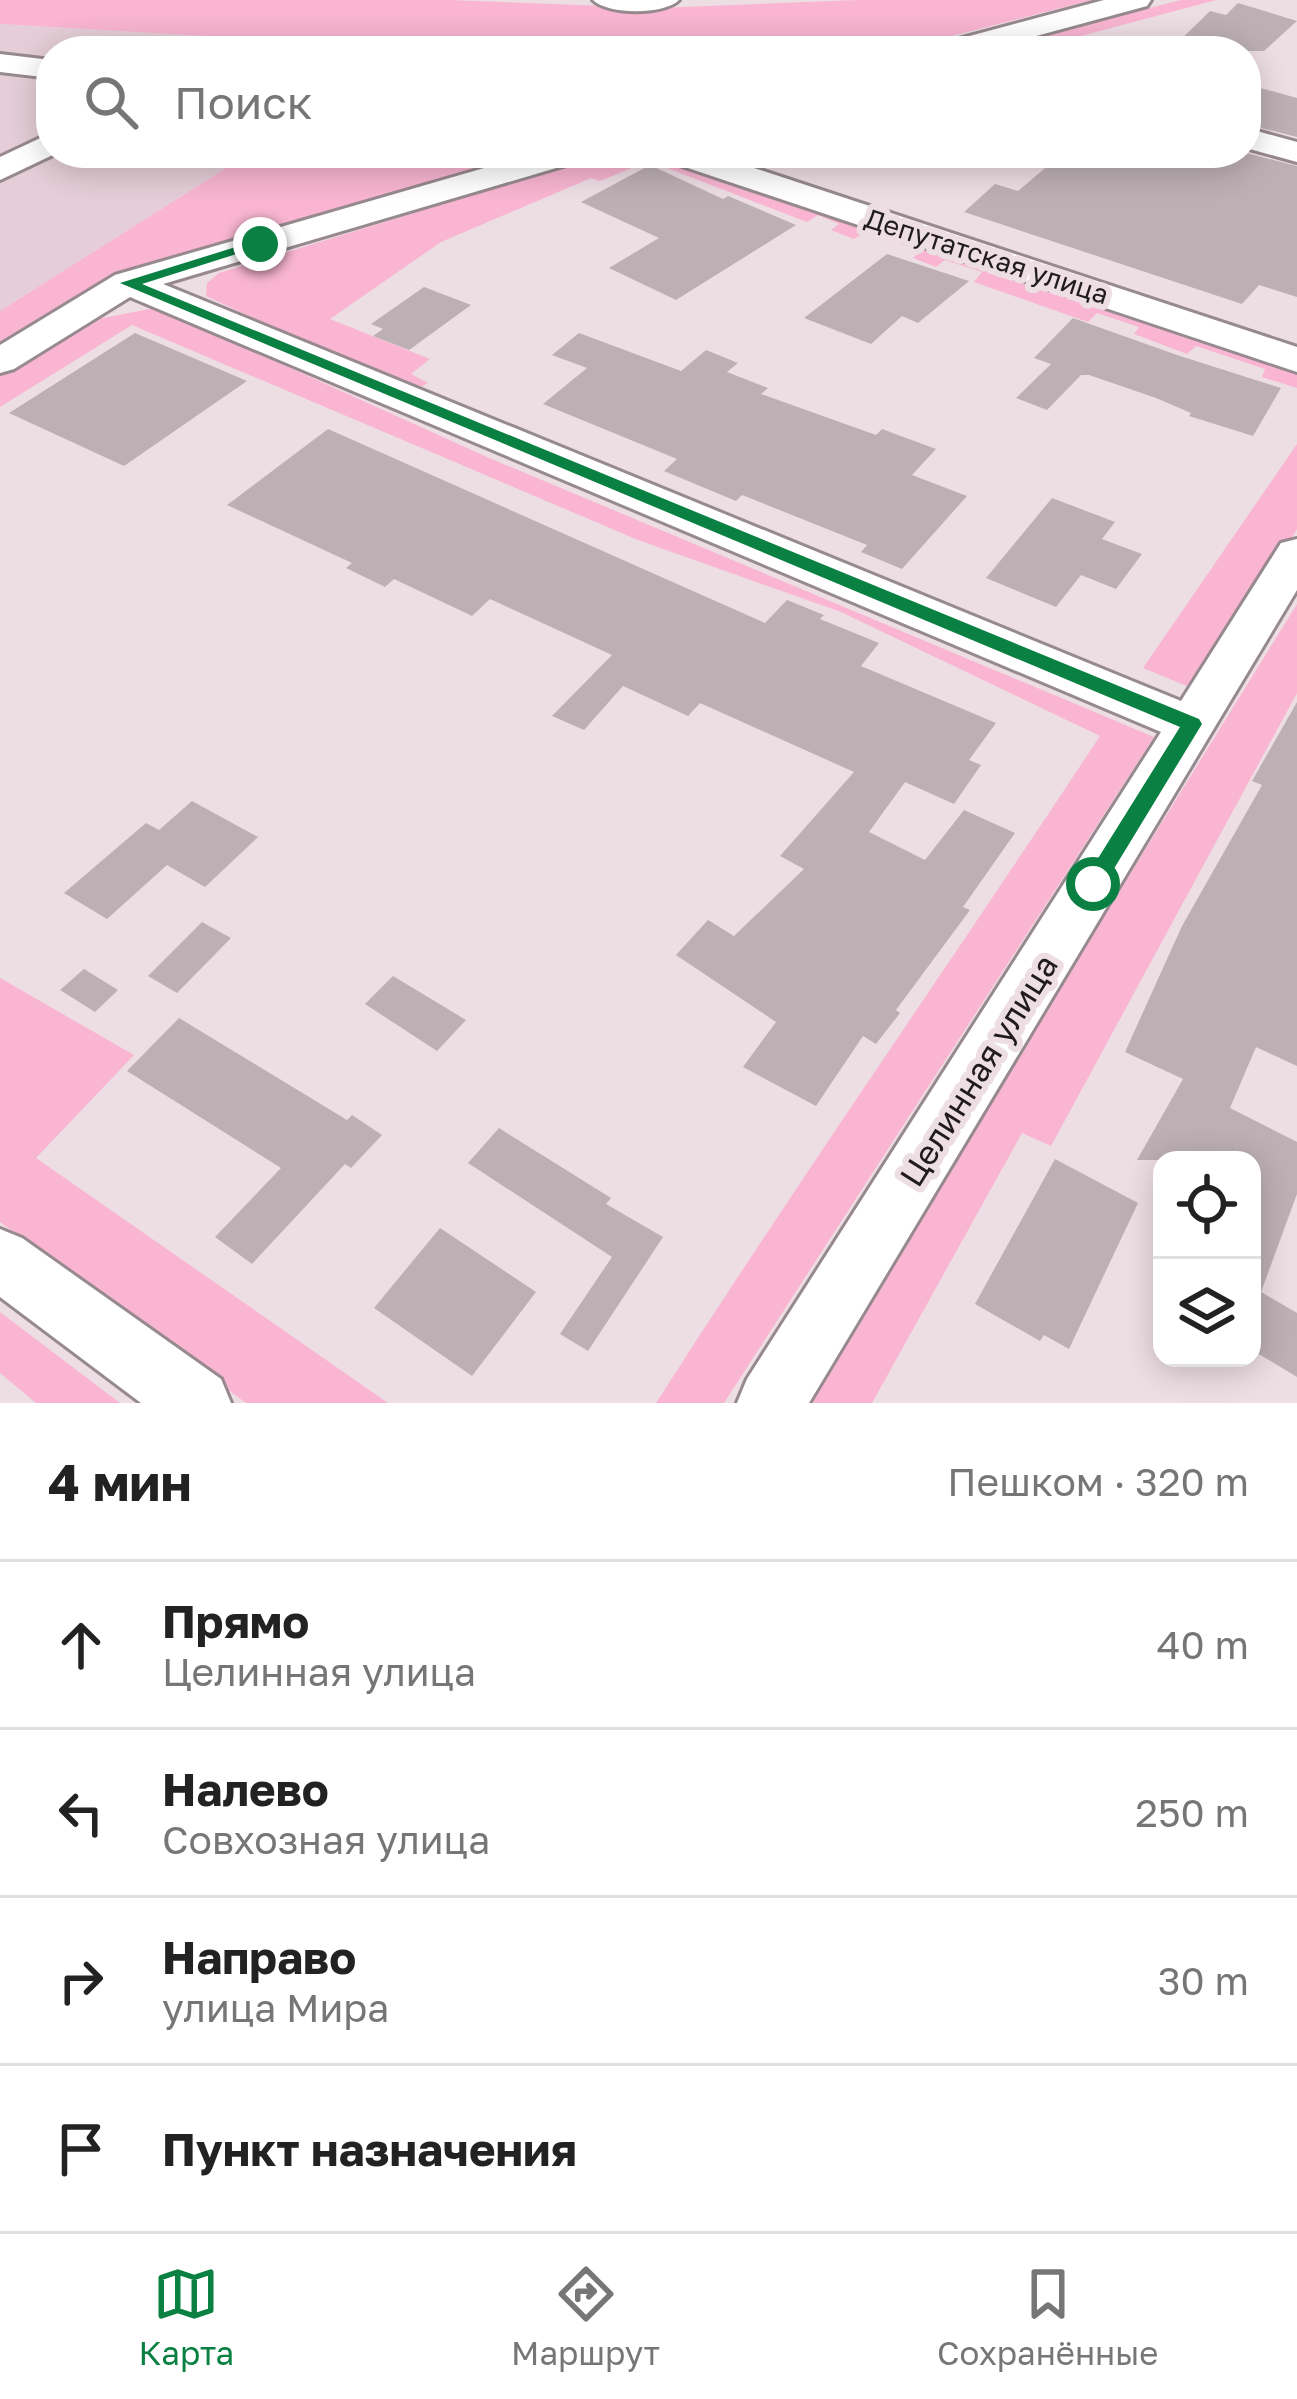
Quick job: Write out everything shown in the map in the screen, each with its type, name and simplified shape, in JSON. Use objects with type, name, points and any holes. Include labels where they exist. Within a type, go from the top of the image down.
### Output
[{"type":"street","points":[[607,0],[665,0]]},
{"type":"street","points":[[1003,36],[1137,0]]},
{"type":"street","points":[[0,63],[36,67]]},
{"type":"street","points":[[1261,142],[1297,152]]},
{"type":"street","points":[[0,170],[36,151]]},
{"type":"street","points":[[0,362],[128,283],[520,168]]},
{"type":"street","name":"Депутатская улица","points":[[721,168],[1297,360]]},
{"type":"street","points":[[128,283],[1192,724]]},
{"type":"street","name":"Целинная улица","points":[[772,1403],[1297,553]]},
{"type":"street","points":[[0,1259],[197,1403]]},
{"type":"shaded area","points":[[0,0],[450,0],[658,8],[858,0],[1092,0],[952,36],[203,36],[0,24]]},
{"type":"shaded area","points":[[1181,0],[1216,0],[1081,36],[1039,36]]},
{"type":"shaded area","points":[[0,24],[203,36],[36,36],[36,168],[226,168],[0,311]]},
{"type":"shaded area","points":[[226,168],[482,168],[80,293],[0,342],[0,311]]},
{"type":"shaded area","points":[[560,168],[632,168],[600,181],[591,178],[441,242],[330,319],[430,359],[411,374],[428,383],[413,392],[206,296],[207,283],[219,273]]},
{"type":"shaded area","points":[[667,168],[726,168],[1297,366],[1297,388],[1262,377],[1265,369],[1196,346],[1187,354],[1134,334],[1139,327],[1097,313],[1088,322],[974,282],[982,272],[945,260],[936,267],[913,258],[920,251],[865,232],[854,239],[831,230],[839,224],[818,215],[807,222]]},
{"type":"shaded area","points":[[149,309],[171,314],[487,457],[1154,737],[724,1403],[656,1403],[1100,736],[841,612],[638,540],[132,325],[0,407],[0,373],[88,321]]},
{"type":"shaded area","points":[[1297,444],[1297,529],[1199,691],[1143,668]]},
{"type":"shaded area","points":[[1297,604],[1297,693],[1051,1146],[1022,1133],[872,1403],[803,1403]]},
{"type":"shaded area","points":[[0,978],[134,1055],[36,1158],[388,1403],[246,1403],[0,1222]]},
{"type":"shaded area","points":[[0,1312],[120,1403],[36,1403],[0,1373]]},
{"type":"building","points":[[1238,3],[1297,21],[1264,51],[1261,36],[1184,36],[1210,11],[1226,15]]},
{"type":"building","points":[[1261,88],[1297,98],[1297,137],[1261,128]]},
{"type":"building","points":[[1261,157],[1297,166],[1297,297],[1259,285],[1242,304],[964,212],[995,184],[1018,191],[1045,168],[1261,168]]},
{"type":"building","points":[[644,168],[656,168],[796,225],[676,300],[609,268],[659,238],[581,202]]},
{"type":"building","points":[[887,254],[969,281],[918,323],[902,316],[871,344],[804,318]]},
{"type":"building","points":[[424,287],[471,305],[409,350],[373,336],[383,329],[371,324]]},
{"type":"building","points":[[1073,318],[1281,388],[1253,436],[1089,375],[1081,375],[1047,410],[1016,398],[1051,364],[1034,358]]},
{"type":"building","points":[[135,333],[247,381],[124,466],[9,413]]},
{"type":"building","points":[[579,333],[681,371],[706,350],[738,363],[727,372],[768,388],[761,394],[876,435],[882,429],[936,449],[912,475],[967,496],[902,569],[861,552],[867,545],[742,495],[736,501],[664,471],[677,459],[543,404],[587,368],[552,355]]},
{"type":"building","points":[[328,429],[765,623],[787,600],[824,615],[820,619],[879,643],[861,666],[996,723],[969,760],[981,765],[954,804],[905,782],[869,832],[925,860],[964,810],[1015,833],[963,907],[970,910],[896,1010],[900,1013],[876,1044],[863,1036],[816,1106],[743,1067],[776,1022],[676,955],[708,920],[734,936],[804,869],[780,856],[854,772],[700,703],[688,716],[623,686],[584,730],[552,716],[612,655],[490,599],[472,616],[394,579],[385,587],[346,568],[352,563],[227,505]]},
{"type":"building","points":[[1052,498],[1115,522],[1102,539],[1142,554],[1116,589],[1081,575],[1056,607],[986,578]]},
{"type":"building","points":[[1297,702],[1297,1066],[1256,1047],[1230,1108],[1297,1142],[1297,1194],[1261,1292],[1261,1151],[1153,1151],[1153,1160],[1137,1160],[1183,1079],[1125,1052],[1182,926],[1262,785],[1252,781]]},
{"type":"building","points":[[192,801],[258,837],[205,887],[167,865],[107,919],[64,893],[146,823],[159,830]]},
{"type":"building","points":[[202,922],[231,938],[177,993],[148,976]]},
{"type":"building","points":[[84,969],[118,990],[95,1012],[60,990]]},
{"type":"building","points":[[393,976],[466,1020],[437,1051],[365,1004]]},
{"type":"building","points":[[179,1018],[347,1120],[352,1115],[382,1135],[351,1168],[345,1164],[252,1264],[215,1237],[281,1168],[127,1071]]},
{"type":"building","points":[[499,1128],[611,1198],[606,1204],[663,1237],[588,1351],[560,1334],[612,1257],[468,1163]]},
{"type":"building","points":[[1055,1159],[1138,1203],[1069,1349],[1044,1335],[1040,1341],[975,1304]]},
{"type":"building","points":[[440,1228],[536,1292],[472,1376],[374,1308]]},
{"type":"building","points":[[1261,1292],[1297,1313],[1297,1377],[1261,1355]]},
{"type":"route","points":[[260,244],[128,283],[1192,724],[1093,884]]}]
